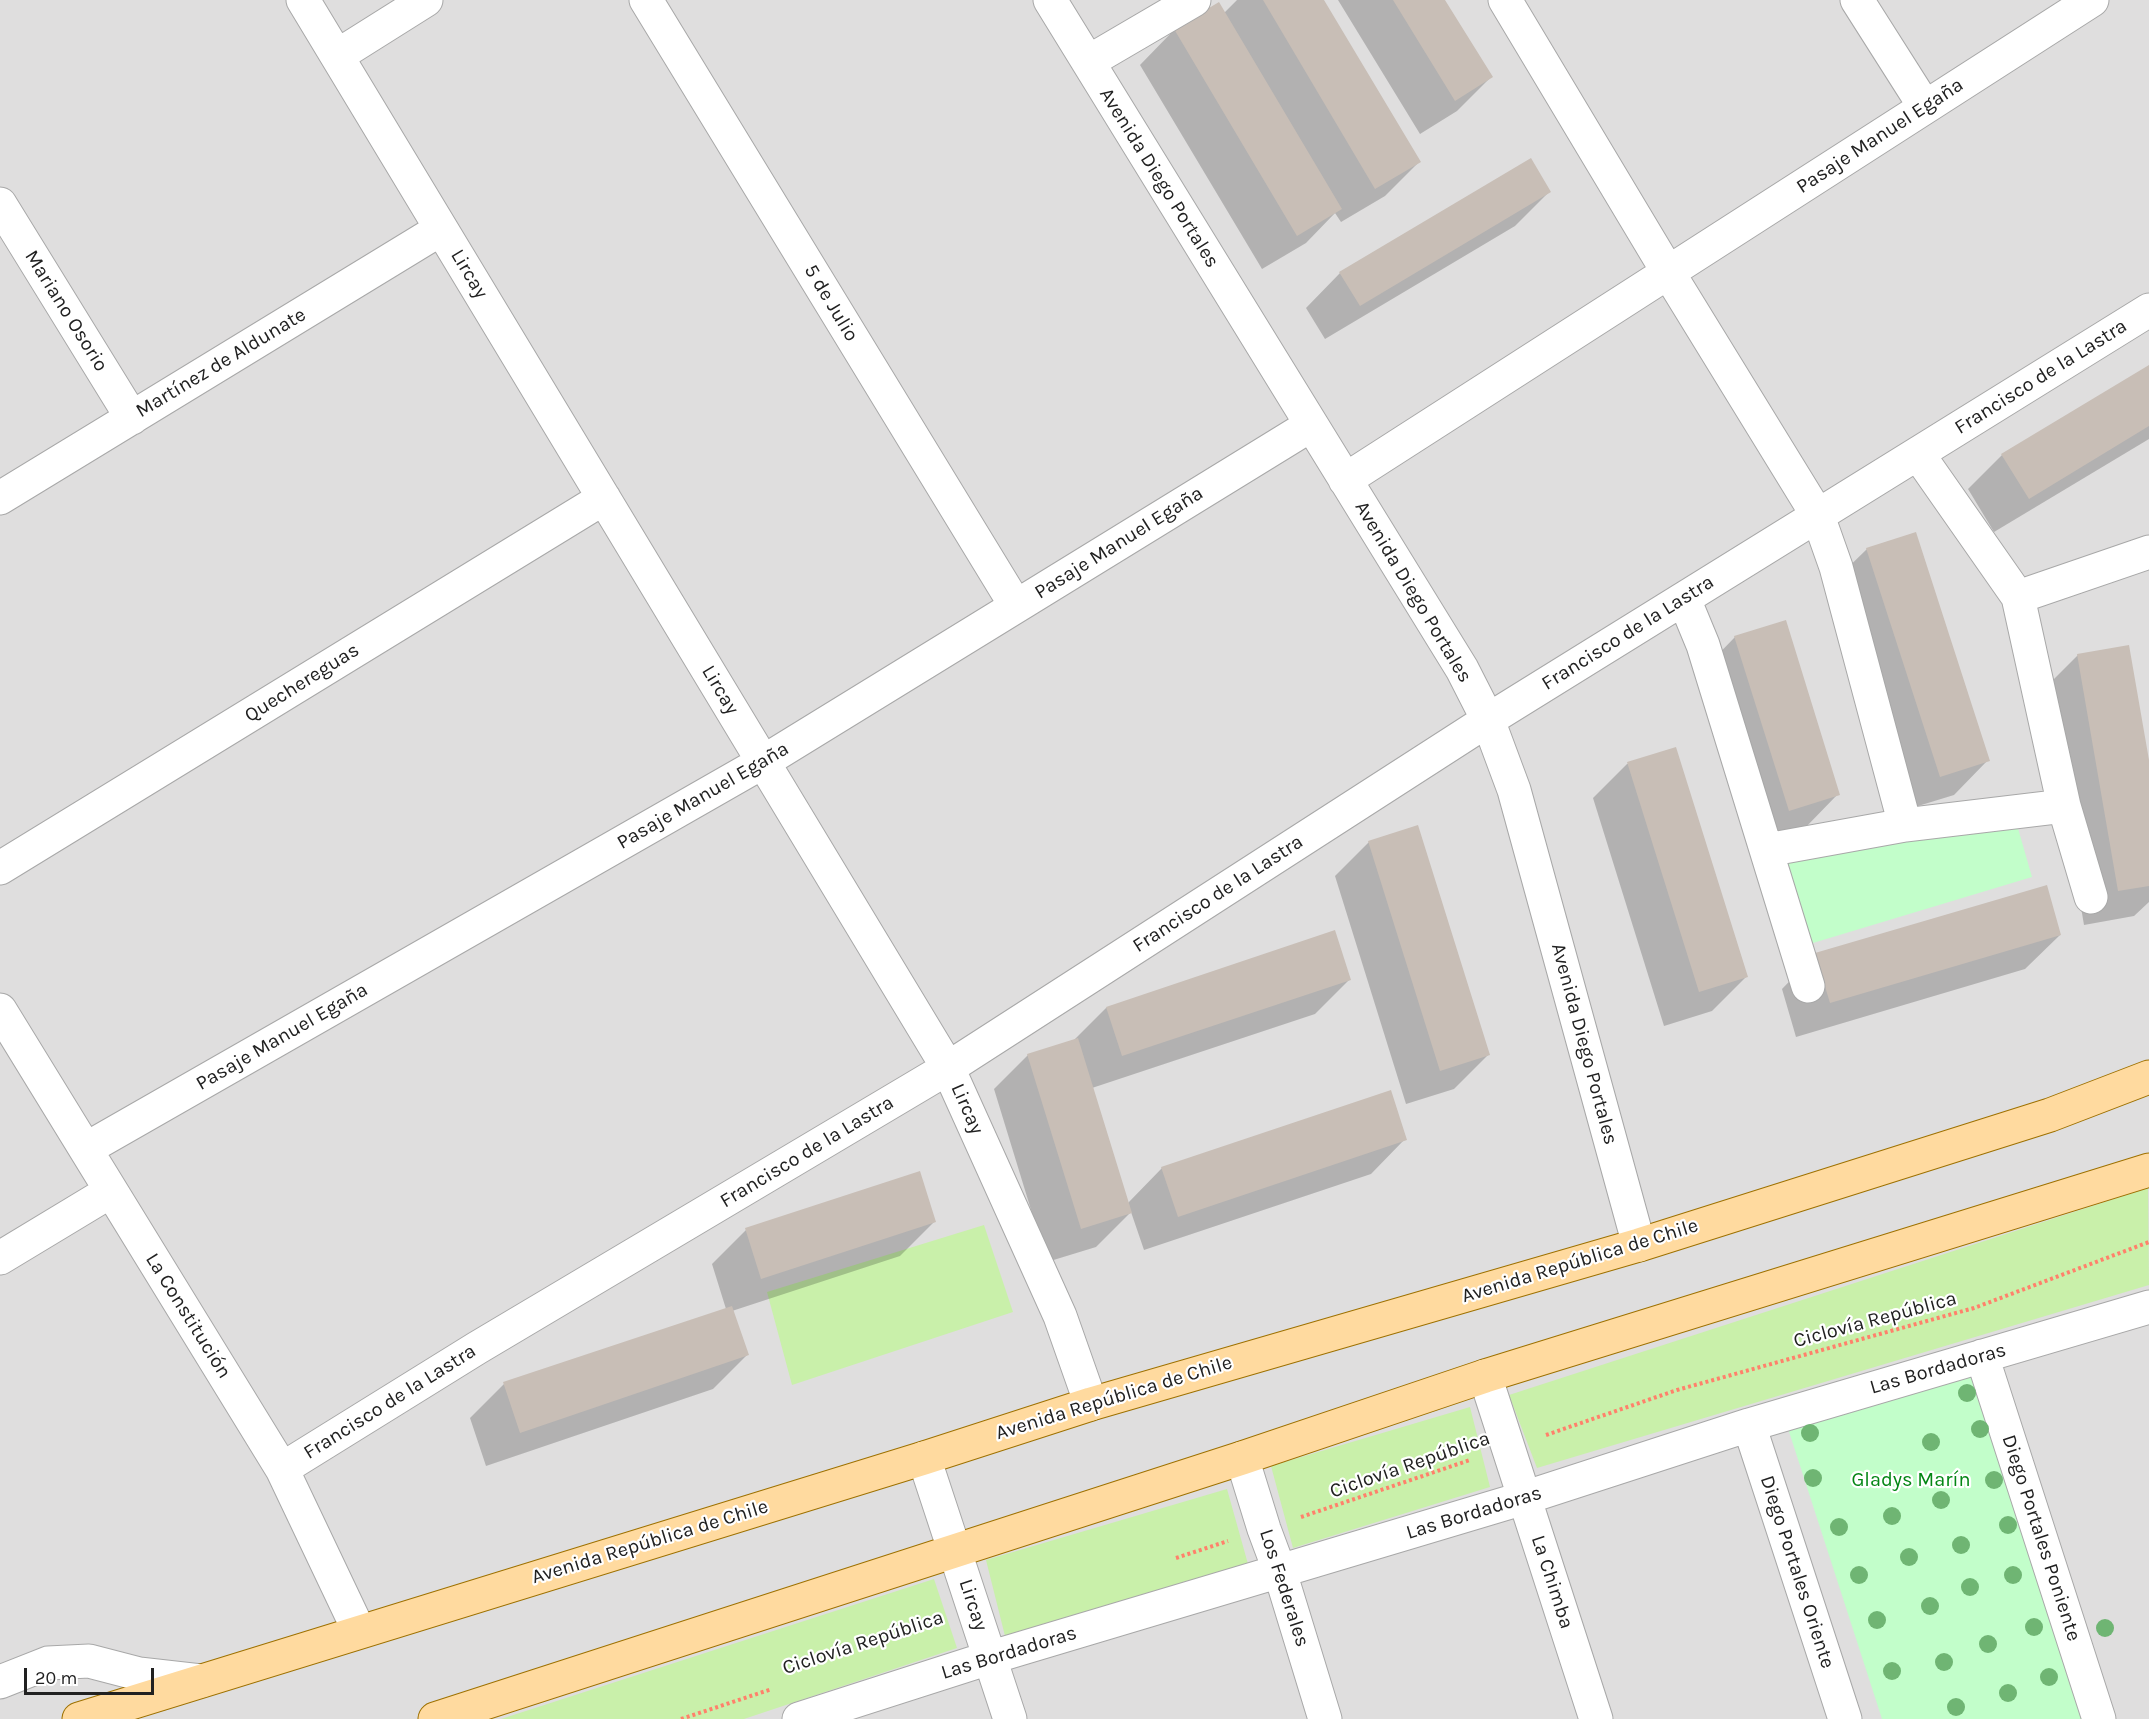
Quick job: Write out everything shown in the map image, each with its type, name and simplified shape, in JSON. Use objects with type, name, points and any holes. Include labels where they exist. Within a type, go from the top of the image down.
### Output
[{"type":"main road","name":"Avenida República de Chile","points":[[79,1719],[924,1458],[1091,1404],[1640,1245],[2050,1115],[2149,1077]]},
{"type":"main road","points":[[435,1719],[1242,1458],[1485,1376],[2149,1170]]},
{"type":"street","name":"Lircay","points":[[303,0],[948,1068],[1060,1316],[1091,1404]]},
{"type":"street","points":[[337,56],[426,0]]},
{"type":"street","name":"5 de Julio","points":[[646,0],[1017,606]]},
{"type":"street","name":"Avenida Diego Portales","points":[[1050,0],[1462,669],[1488,720],[1514,790],[1640,1245]]},
{"type":"street","points":[[1088,62],[1194,0]]},
{"type":"street","points":[[1505,0],[1818,516],[1836,567],[1905,825]]},
{"type":"street","points":[[1857,0],[1925,107]]},
{"type":"street","name":"Pasaje Manuel Egaña","points":[[1345,480],[2092,0]]},
{"type":"street","name":"Mariano Osorio","points":[[0,204],[132,418]]},
{"type":"street","name":"Martínez de Aldunate","points":[[0,498],[441,229]]},
{"type":"street","name":"Francisco de la Lastra","points":[[282,1469],[477,1348],[948,1068],[1488,720],[2149,310]]},
{"type":"street","name":"Pasaje Manuel Egaña","points":[[86,1149],[764,762],[1311,425]]},
{"type":"street","points":[[1918,454],[2018,597],[2064,806],[2091,897]]},
{"type":"street","name":"Quechereguas","points":[[0,868],[603,498]]},
{"type":"street","points":[[2018,597],[2149,552]]},
{"type":"street","points":[[1684,599],[1703,645],[1808,986]]},
{"type":"street","points":[[1767,850],[1905,825],[2064,806]]},
{"type":"street","name":"La Constitución","points":[[0,1010],[282,1469],[359,1631]]},
{"type":"street","points":[[0,1258],[111,1191]]},
{"type":"street","name":"Las Bordadoras","points":[[800,1719],[989,1658],[1524,1498],[1749,1425],[2149,1307]]},
{"type":"street","name":"Diego Portales Poniente","points":[[1982,1356],[2099,1719]]},
{"type":"street","name":"La Chimba","points":[[1485,1376],[1596,1719]]},
{"type":"street","name":"Diego Portales Oriente","points":[[1749,1425],[1845,1719]]},
{"type":"street","name":"Lircay","points":[[924,1458],[1010,1719]]},
{"type":"street","name":"Los Federales","points":[[1242,1458],[1325,1719]]},
{"type":"street","points":[[0,1682],[48,1663],[89,1661],[139,1674],[201,1681]]},
{"type":"path","name":"Ciclovía República","points":[[1165,1561],[1677,1390],[1974,1308],[2149,1242]]},
{"type":"path","name":"Ciclovía República","points":[[681,1719],[780,1686]]},
{"type":"shaded area","points":[[0,0],[2149,0],[2149,1719],[0,1719]]},
{"type":"green space","points":[[2011,804],[2032,877],[1803,946],[1770,835]]},
{"type":"green space","points":[[2148,1188],[2149,1285],[1537,1468],[1509,1395]]},
{"type":"green space","points":[[984,1225],[1013,1312],[792,1385],[767,1292]]},
{"type":"green space","name":"Gladys Marín","points":[[1977,1357],[2094,1719],[1882,1719],[1782,1410]]},
{"type":"green space","points":[[1470,1407],[1490,1487],[1293,1548],[1271,1466]]},
{"type":"green space","points":[[1227,1489],[1248,1564],[1005,1636],[986,1560]]},
{"type":"green space","points":[[934,1579],[957,1648],[744,1719],[501,1719]]},
{"type":"building","points":[[1263,0],[1324,0],[1421,162],[1375,189]]},
{"type":"building","points":[[1393,0],[1445,0],[1493,77],[1455,101]]},
{"type":"building","points":[[1219,2],[1342,209],[1297,236],[1174,29]]},
{"type":"building","points":[[1531,158],[1551,192],[1360,306],[1339,272]]},
{"type":"building","points":[[2149,365],[2149,426],[2029,499],[2001,454]]},
{"type":"building","points":[[1916,532],[1990,761],[1940,777],[1866,548]]},
{"type":"building","points":[[1786,620],[1840,795],[1789,811],[1734,636]]},
{"type":"building","points":[[2129,645],[2149,760],[2149,886],[2118,891],[2077,654]]},
{"type":"building","points":[[1676,747],[1748,977],[1699,992],[1627,762]]},
{"type":"building","points":[[1418,825],[1490,1055],[1440,1071],[1368,841]]},
{"type":"building","points":[[2047,885],[2061,935],[1830,1003],[1815,953]]},
{"type":"building","points":[[1335,930],[1351,980],[1122,1056],[1106,1007]]},
{"type":"building","points":[[1078,1038],[1132,1213],[1081,1229],[1027,1054]]},
{"type":"building","points":[[1391,1090],[1407,1140],[1178,1217],[1161,1167]]},
{"type":"building","points":[[920,1171],[936,1222],[761,1279],[745,1228]]},
{"type":"building","points":[[732,1306],[749,1355],[520,1433],[503,1382]]}]
